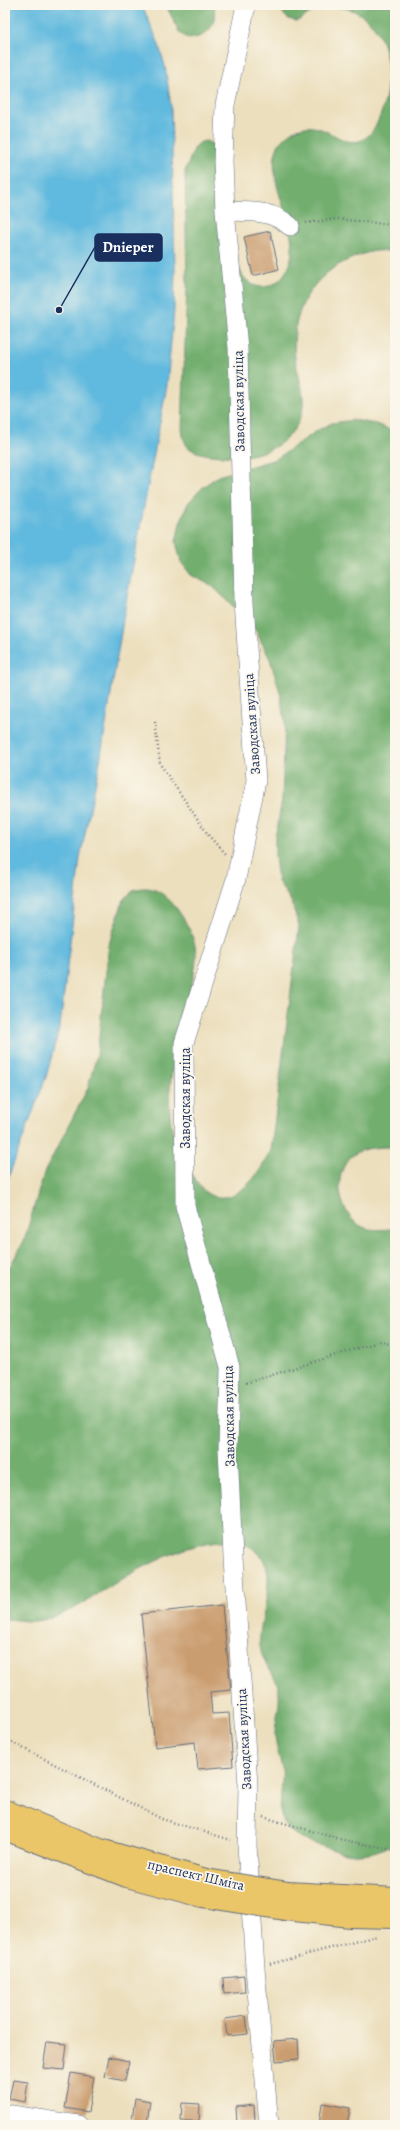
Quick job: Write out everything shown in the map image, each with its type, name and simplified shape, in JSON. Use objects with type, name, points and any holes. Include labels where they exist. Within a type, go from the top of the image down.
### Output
[{"type":"main road","name":"праспект Шміта","points":[[5,1811],[100,1850],[204,1888]]},
{"type":"main road","name":"праспект Шміта","points":[[5,1829],[127,1876],[287,1901],[350,1916],[395,1917]]},
{"type":"main road","name":"праспект Шміта","points":[[287,1901],[395,1899]]},
{"type":"street","name":"Заводская вуліца","points":[[246,5],[225,105],[223,162],[225,211],[238,348],[244,602],[256,780],[236,879],[184,1043],[185,1206],[230,1367],[228,1449],[232,1542],[248,1785],[247,1845],[255,1968],[269,2125]]},
{"type":"street","points":[[225,211],[264,212],[282,219],[290,226]]},
{"type":"street","points":[[5,2114],[78,2125]]},
{"type":"path","points":[[290,226],[337,219],[395,225]]},
{"type":"path","points":[[155,722],[160,764],[209,836],[227,856],[240,860]]},
{"type":"path","points":[[230,1388],[381,1342],[395,1346]]},
{"type":"path","points":[[5,1740],[162,1819],[247,1845]]},
{"type":"path","points":[[248,1813],[343,1840],[394,1850],[395,1856]]},
{"type":"path","points":[[255,1968],[380,1935]]},
{"type":"green space","points":[[166,5],[214,5],[215,12],[213,24],[206,33],[201,36],[188,39],[179,32]]},
{"type":"green space","points":[[280,5],[395,5],[395,253],[389,251],[376,251],[346,261],[321,278],[304,301],[299,314],[294,343],[295,358],[302,393],[302,411],[295,428],[287,437],[278,445],[258,454],[246,456],[208,455],[190,449],[185,441],[182,430],[187,285],[185,171],[195,147],[201,142],[206,141],[220,148],[237,264],[243,276],[251,284],[260,287],[269,286],[277,282],[284,275],[292,252],[289,225],[277,184],[275,171],[275,158],[279,144],[290,133],[302,127],[314,127],[324,130],[343,140],[353,142],[362,140],[372,132],[381,114],[386,93],[388,72],[385,51],[378,32],[365,18],[347,9],[323,7],[316,9],[297,21],[288,18],[282,12]]},
{"type":"green space","points":[[354,420],[376,424],[395,432],[395,1147],[370,1148],[356,1153],[348,1160],[343,1169],[340,1179],[340,1189],[346,1210],[352,1219],[359,1225],[367,1229],[395,1229],[395,1841],[374,1852],[350,1854],[306,1841],[288,1829],[282,1818],[280,1804],[282,1769],[275,1738],[279,1692],[278,1685],[261,1653],[260,1646],[260,1633],[268,1590],[268,1576],[265,1563],[258,1553],[245,1544],[230,1541],[213,1542],[194,1546],[138,1570],[71,1610],[36,1621],[5,1619],[5,1275],[24,1241],[44,1173],[88,1088],[97,1054],[109,944],[123,901],[133,890],[140,888],[154,889],[170,901],[189,928],[195,946],[195,966],[171,1076],[170,1113],[172,1132],[182,1161],[204,1191],[213,1196],[223,1197],[233,1195],[244,1188],[254,1178],[271,1150],[299,926],[291,901],[278,881],[275,857],[275,838],[282,801],[285,722],[280,692],[270,659],[256,631],[212,586],[191,575],[181,562],[176,542],[180,523],[188,503],[203,487],[218,476],[276,459],[318,430],[332,423]]},
{"type":"water","points":[[5,5],[142,5],[158,42],[165,66],[171,106],[175,269],[174,310],[167,385],[126,602],[100,761],[80,858],[60,1026],[46,1077],[5,1186]]},
{"type":"building","points":[[270,231],[279,269],[253,276],[244,237]]},
{"type":"building","points":[[222,1605],[231,1690],[210,1692],[212,1714],[229,1713],[233,1766],[198,1769],[195,1742],[155,1747],[141,1614]]},
{"type":"building","points":[[244,1976],[245,1992],[224,1994],[223,1978]]},
{"type":"building","points":[[246,2016],[248,2034],[227,2036],[225,2019]]},
{"type":"building","points":[[298,2039],[299,2059],[276,2061],[274,2041]]},
{"type":"building","points":[[47,2042],[67,2044],[64,2070],[43,2068]]},
{"type":"building","points":[[109,2057],[129,2061],[125,2081],[105,2077]]},
{"type":"building","points":[[71,2073],[94,2077],[88,2112],[65,2108]]},
{"type":"building","points":[[13,2080],[28,2082],[25,2102],[9,2099]]},
{"type":"building","points":[[135,2098],[150,2101],[147,2123],[132,2120]]},
{"type":"building","points":[[182,2103],[200,2104],[199,2121],[181,2121]]},
{"type":"building","points":[[322,2103],[350,2108],[347,2125],[319,2125]]},
{"type":"building","points":[[254,2105],[255,2121],[237,2123],[236,2107]]},
{"type":"place","name":"Dnieper","points":[[59,310]]}]
